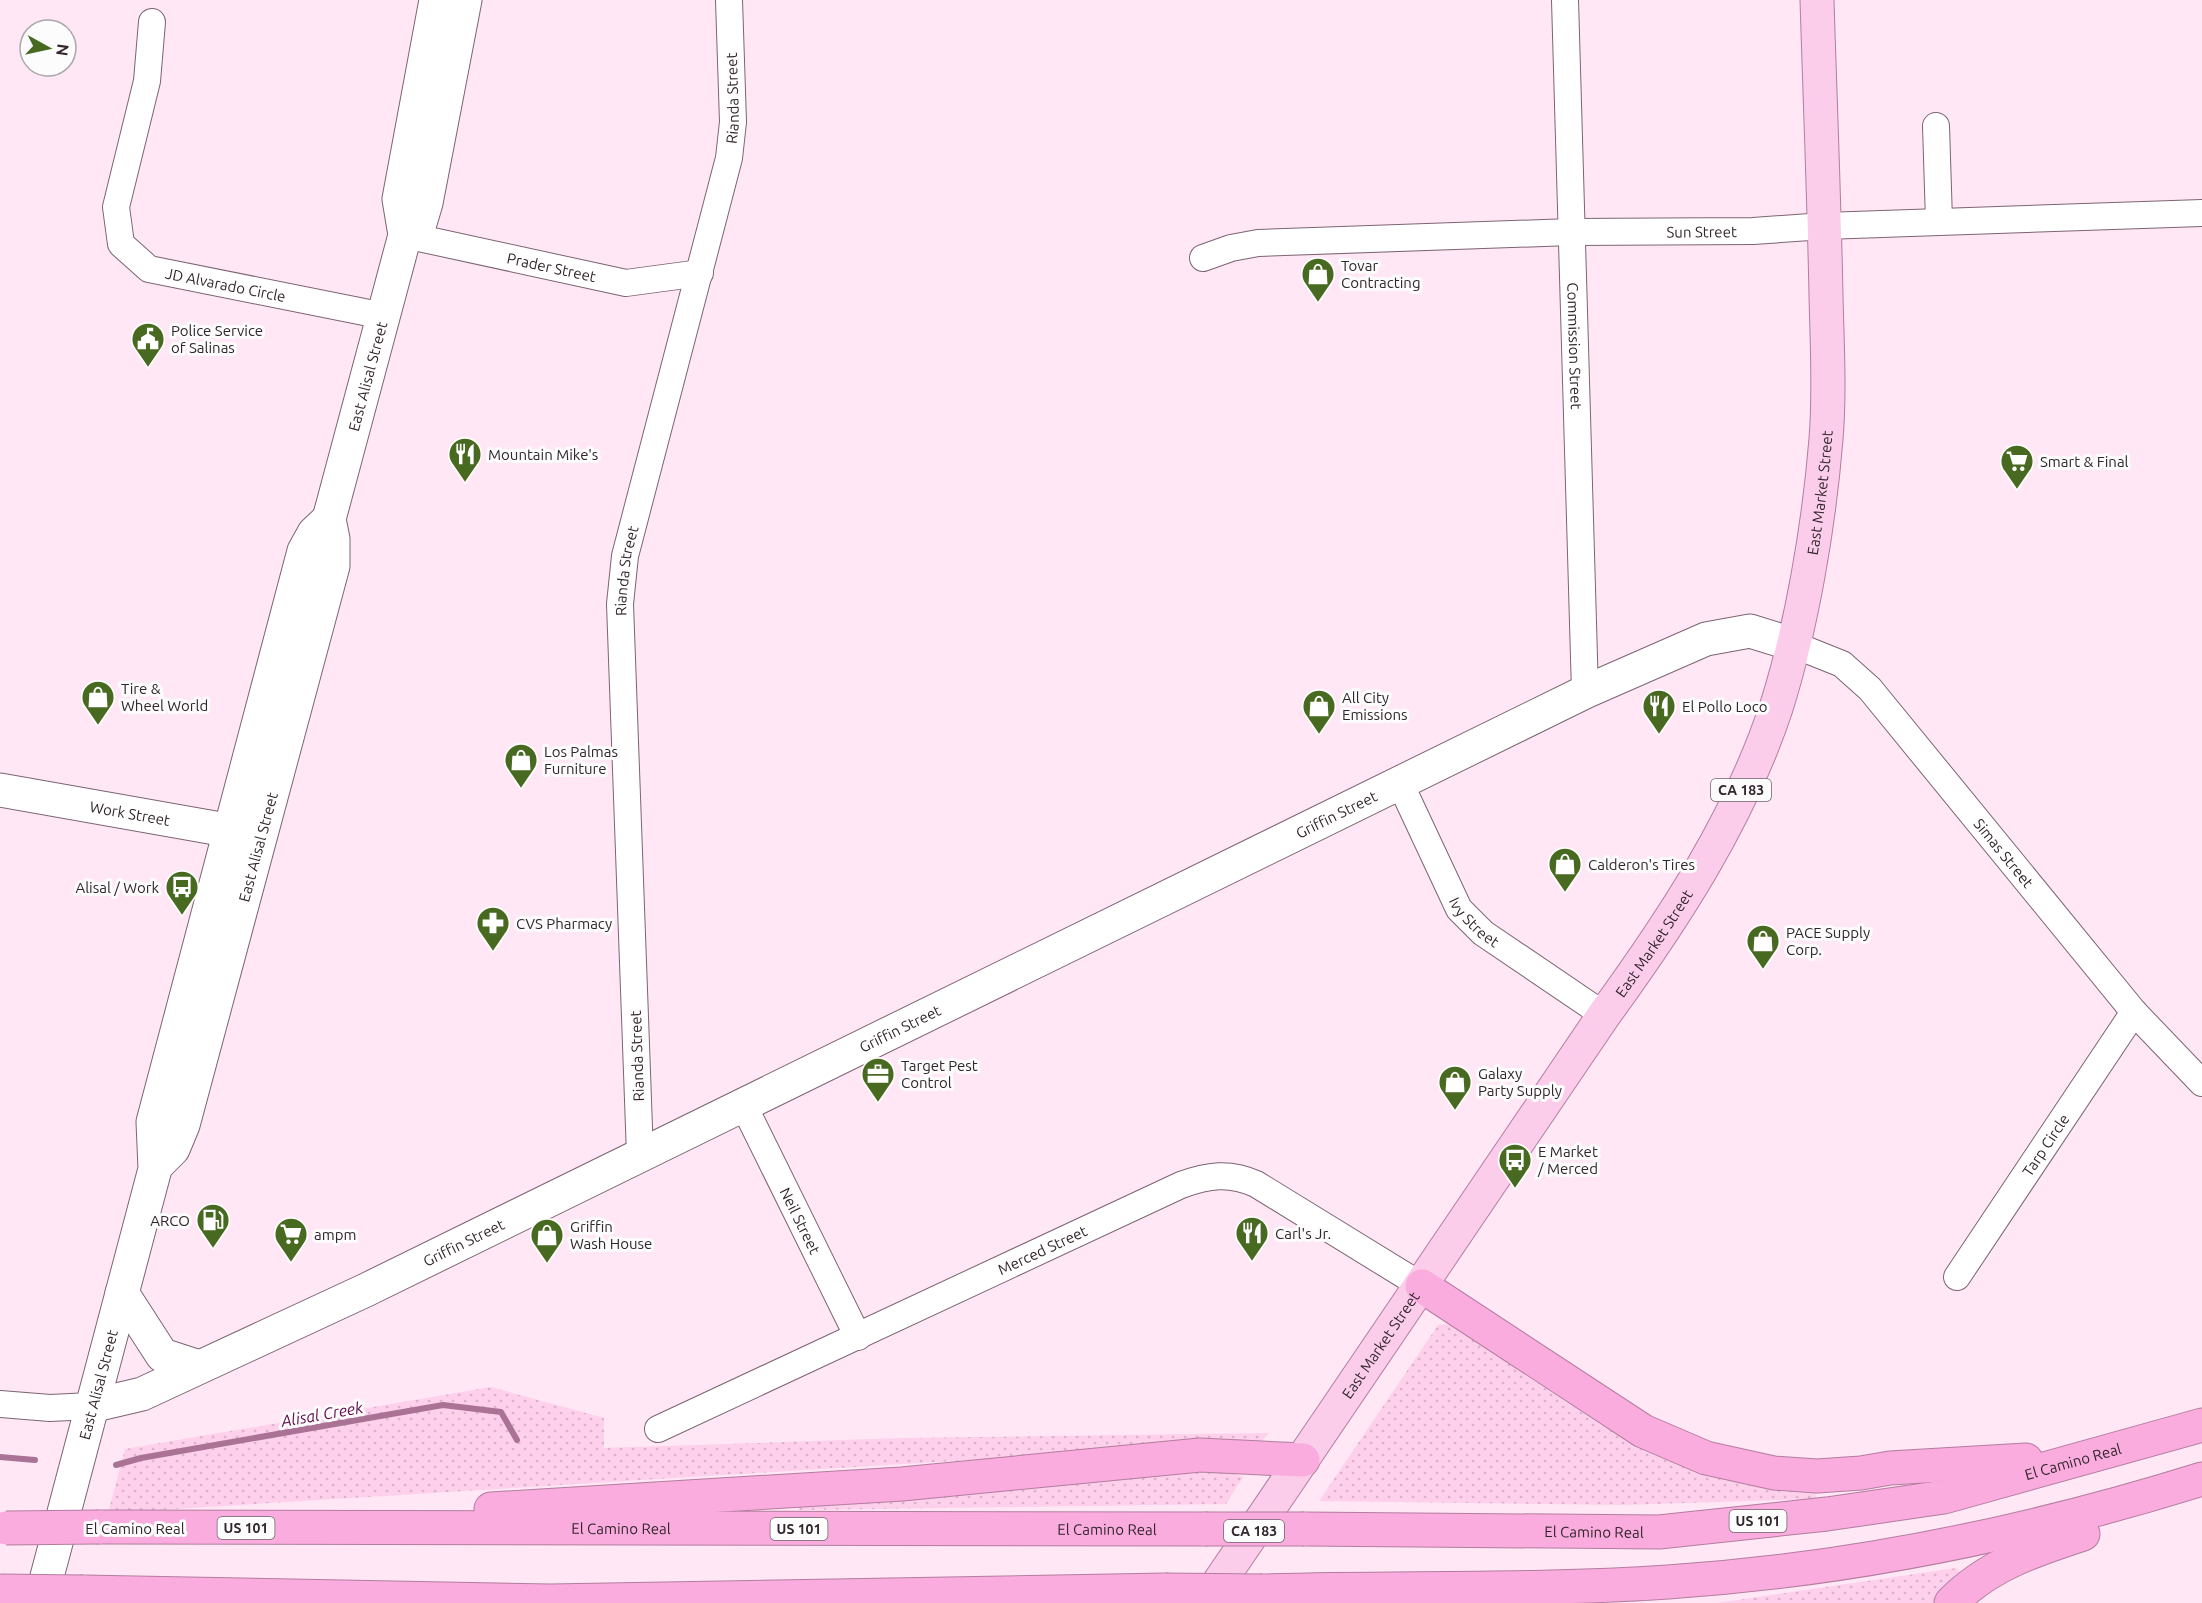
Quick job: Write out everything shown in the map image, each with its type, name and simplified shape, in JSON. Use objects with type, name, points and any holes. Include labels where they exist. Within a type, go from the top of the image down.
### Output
[{"type":"highway","points":[[1422,1286],[1643,1431],[1706,1458],[1742,1468],[1818,1476],[1890,1468],[2088,1456]]},
{"type":"highway","name":"El Camino Real","points":[[3,1528],[1304,1529],[1659,1532],[1827,1514],[1944,1497],[2202,1425]]},
{"type":"highway","points":[[393,1530],[458,1511],[902,1484],[1200,1455],[1303,1460]]},
{"type":"highway","points":[[0,1591],[550,1601],[1165,1590],[1262,1591],[1668,1582],[1811,1567],[2007,1532],[2124,1503],[2201,1479]]},
{"type":"highway","points":[[1951,1603],[1978,1579],[1998,1566],[2042,1547],[2143,1515],[2201,1479]]},
{"type":"highway","points":[[1351,1588],[1494,1603]]},
{"type":"main road","name":"East Alisal Street","points":[[156,1166],[173,1149],[183,1125],[333,566],[333,539],[329,519],[405,236],[399,199],[436,0]]},
{"type":"main road","name":"East Alisal Street","points":[[405,236],[420,223],[426,203],[465,0]]},
{"type":"main road","name":"East Market Street","points":[[1205,1603],[1604,1015],[1659,939],[1706,863],[1756,758],[1776,707],[1804,600],[1826,439],[1824,226],[1817,0]]},
{"type":"main road","name":"East Alisal Street","points":[[40,1603],[156,1166],[152,1149],[153,1122],[229,830],[304,551],[314,533],[329,519]]},
{"type":"main road","name":"Griffin Street","points":[[91,1406],[129,1398],[366,1290],[1585,692],[1706,639],[1750,632],[1792,644]]},
{"type":"main road","name":"Work Street","points":[[0,790],[261,836]]},
{"type":"main road","points":[[122,1293],[162,1355],[199,1367]]},
{"type":"street","name":"Rianda Street","points":[[640,1155],[620,604],[625,556],[700,273],[708,230],[729,158],[733,122],[729,0]]},
{"type":"street","name":"Commission Street","points":[[1565,0],[1585,692]]},
{"type":"street","name":"JD Alvarado Circle","points":[[152,22],[147,81],[116,207],[121,244],[149,269],[384,316]]},
{"type":"street","points":[[1936,126],[1939,221]]},
{"type":"street","name":"Sun Street","points":[[1203,258],[1231,248],[1258,243],[1571,232],[1753,231],[1939,221],[2202,213]]},
{"type":"street","name":"Prader Street","points":[[405,236],[626,283],[700,273]]},
{"type":"street","name":"Simas Street","points":[[1792,644],[1842,664],[1870,689],[2134,1012],[2202,1083]]},
{"type":"street","name":"Ivy Street","points":[[1400,783],[1459,909],[1483,933],[1604,1015]]},
{"type":"street","name":"Tarp Circle","points":[[1957,1277],[2134,1012]]},
{"type":"street","name":"Neil Street","points":[[743,1104],[858,1337]]},
{"type":"street","name":"Merced Street","points":[[658,1429],[1181,1185],[1208,1176],[1234,1176],[1256,1184],[1422,1286]]},
{"type":"street","name":"Griffin Street","points":[[0,1404],[50,1408],[91,1406]]},
{"type":"shaded area","points":[[1450,1324],[1601,1425],[1651,1449],[1814,1483],[1816,1499],[1621,1505],[1319,1501],[1438,1325]]},
{"type":"shaded area","points":[[491,1387],[604,1418],[604,1448],[903,1438],[1269,1433],[1261,1442],[108,1513],[125,1449]]},
{"type":"shaded area","points":[[1203,1468],[1225,1471],[1243,1477],[1226,1504],[799,1510],[797,1499]]},
{"type":"shaded area","points":[[1956,1568],[1963,1576],[1940,1603],[1717,1603]]},
{"type":"waterway","name":"Alisal Creek","points":[[116,1465],[141,1458],[443,1405],[501,1412],[517,1440]]},
{"type":"waterway","name":"Alisal Creek","points":[[0,1457],[35,1460]]},
{"type":"place","name":"Tovar Contracting","points":[[1318,303]]},
{"type":"place","name":"Police Service of Salinas","points":[[148,368]]},
{"type":"place","name":"Mountain Mike's","points":[[465,483]]},
{"type":"place","name":"Smart & Final","points":[[2017,490]]},
{"type":"place","name":"Tire & Wheel World","points":[[98,726]]},
{"type":"place","name":"All City Emissions","points":[[1319,735]]},
{"type":"place","name":"El Pollo Loco","points":[[1659,735]]},
{"type":"place","name":"Los Palmas Furniture","points":[[521,789]]},
{"type":"place","name":"Calderon's Tires","points":[[1565,893]]},
{"type":"place","name":"Alisal / Work","points":[[182,916]]},
{"type":"place","name":"CVS Pharmacy","points":[[493,952]]},
{"type":"place","name":"PACE Supply Corp.","points":[[1763,970]]},
{"type":"place","name":"Target Pest Control","points":[[878,1103]]},
{"type":"place","name":"Galaxy Party Supply","points":[[1455,1111]]},
{"type":"place","name":"E Market / Merced","points":[[1515,1189]]},
{"type":"place","name":"ARCO","points":[[213,1249]]},
{"type":"place","name":"Carl's Jr.","points":[[1252,1262]]},
{"type":"place","name":"ampm","points":[[291,1263]]},
{"type":"place","name":"Griffin Wash House","points":[[547,1264]]}]
